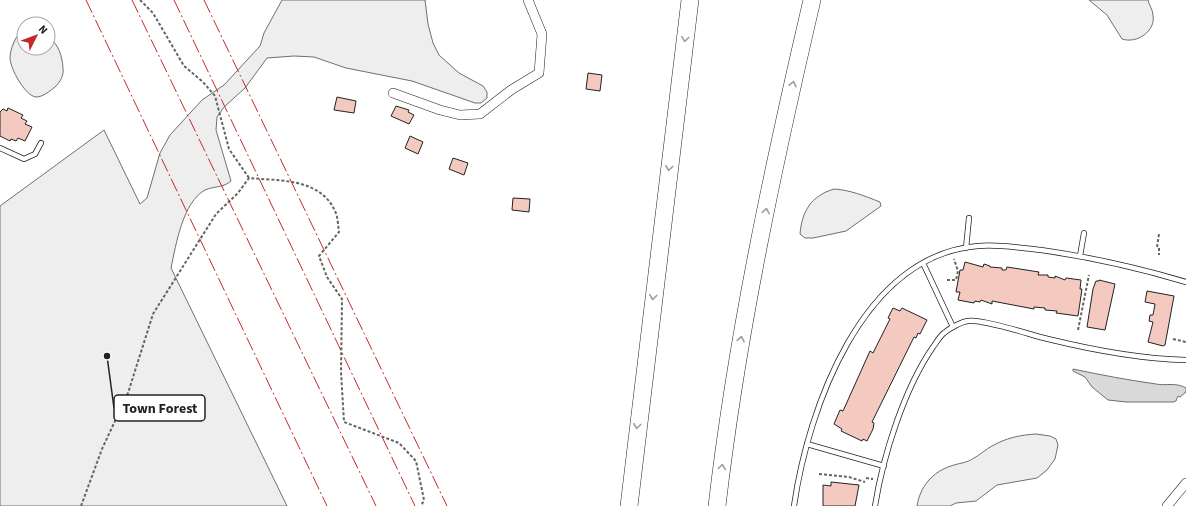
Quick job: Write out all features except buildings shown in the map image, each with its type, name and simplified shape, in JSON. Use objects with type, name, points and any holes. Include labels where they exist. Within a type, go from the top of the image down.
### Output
[{"type":"highway","points":[[628,506],[690,0]]},
{"type":"highway","points":[[717,506],[738,357],[754,270],[774,170],[812,0]]},
{"type":"street","points":[[393,93],[440,110],[460,115],[480,114],[511,90],[539,73],[542,34],[528,0]]},
{"type":"street","points":[[1167,506],[1186,483]]},
{"type":"lane","points":[[0,148],[24,159],[35,154],[41,142]]},
{"type":"lane","points":[[966,248],[969,218]]},
{"type":"lane","points":[[1080,256],[1084,233]]},
{"type":"lane","points":[[794,506],[807,444],[823,396],[862,318],[889,286],[923,263],[951,251],[966,248],[999,246],[1080,256],[1186,282]]},
{"type":"lane","points":[[923,263],[953,327]]},
{"type":"lane","points":[[876,506],[884,466],[900,412],[920,370],[943,333],[953,327],[968,321],[980,322],[1049,340],[1119,353],[1186,359]]},
{"type":"lane","points":[[807,444],[884,466]]},
{"type":"path","points":[[140,0],[153,13],[184,66],[203,82],[215,96],[229,149],[249,178],[303,184],[324,194],[336,212],[339,232],[319,256],[327,277],[342,299],[341,372],[344,422],[399,443],[416,461],[424,500],[421,506]]},
{"type":"path","points":[[81,506],[102,449],[128,393],[152,314],[216,214],[238,193],[249,178]]},
{"type":"path","points":[[1159,234],[1158,247],[1160,255]]},
{"type":"path","points":[[947,280],[956,280],[958,271],[953,258]]},
{"type":"path","points":[[1078,330],[1089,275]]},
{"type":"path","points":[[1173,339],[1186,342]]},
{"type":"path","points":[[819,474],[849,477],[864,482]]},
{"type":"path","points":[[866,478],[876,480]]},
{"type":"shaded area","points":[[282,0],[425,0],[428,24],[433,43],[439,55],[459,73],[483,86],[487,92],[487,98],[481,103],[475,103],[412,81],[346,68],[314,57],[294,56],[267,58],[245,88],[224,107],[217,117],[216,130],[231,181],[225,185],[205,190],[197,196],[191,204],[178,236],[171,268],[287,506],[0,506],[0,206],[104,130],[140,204],[147,198],[160,153],[170,135],[202,100],[224,85],[260,46],[264,33]]},
{"type":"shaded area","points":[[1089,0],[1148,0],[1153,13],[1152,26],[1139,38],[1134,40],[1122,39],[1107,15]]},
{"type":"shaded area","points":[[16,38],[16,56],[56,56],[56,45],[62,59],[63,71],[60,81],[55,87],[39,97],[27,92],[15,74],[11,63],[10,54]]},
{"type":"shaded area","points":[[834,189],[846,191],[880,202],[881,206],[846,231],[813,238],[805,238],[800,234],[801,226],[809,206],[819,196]]},
{"type":"shaded area","points":[[1073,369],[1146,382],[1178,385],[1186,388],[1186,392],[1180,397],[1178,396],[1176,401],[1173,402],[1126,402],[1108,400],[1092,387],[1085,377],[1073,371]]},
{"type":"shaded area","points":[[1036,434],[1050,436],[1056,439],[1058,445],[1055,459],[1047,470],[1037,478],[997,485],[976,501],[956,503],[950,506],[917,506],[924,487],[938,472],[971,460],[990,447],[1008,439]]},
{"type":"power","points":[[86,0],[327,506]]},
{"type":"power","points":[[132,0],[376,506]]},
{"type":"power","points":[[174,0],[415,506]]},
{"type":"power","points":[[204,0],[447,506]]},
{"type":"place","name":"Town Forest","points":[[107,356]]}]
